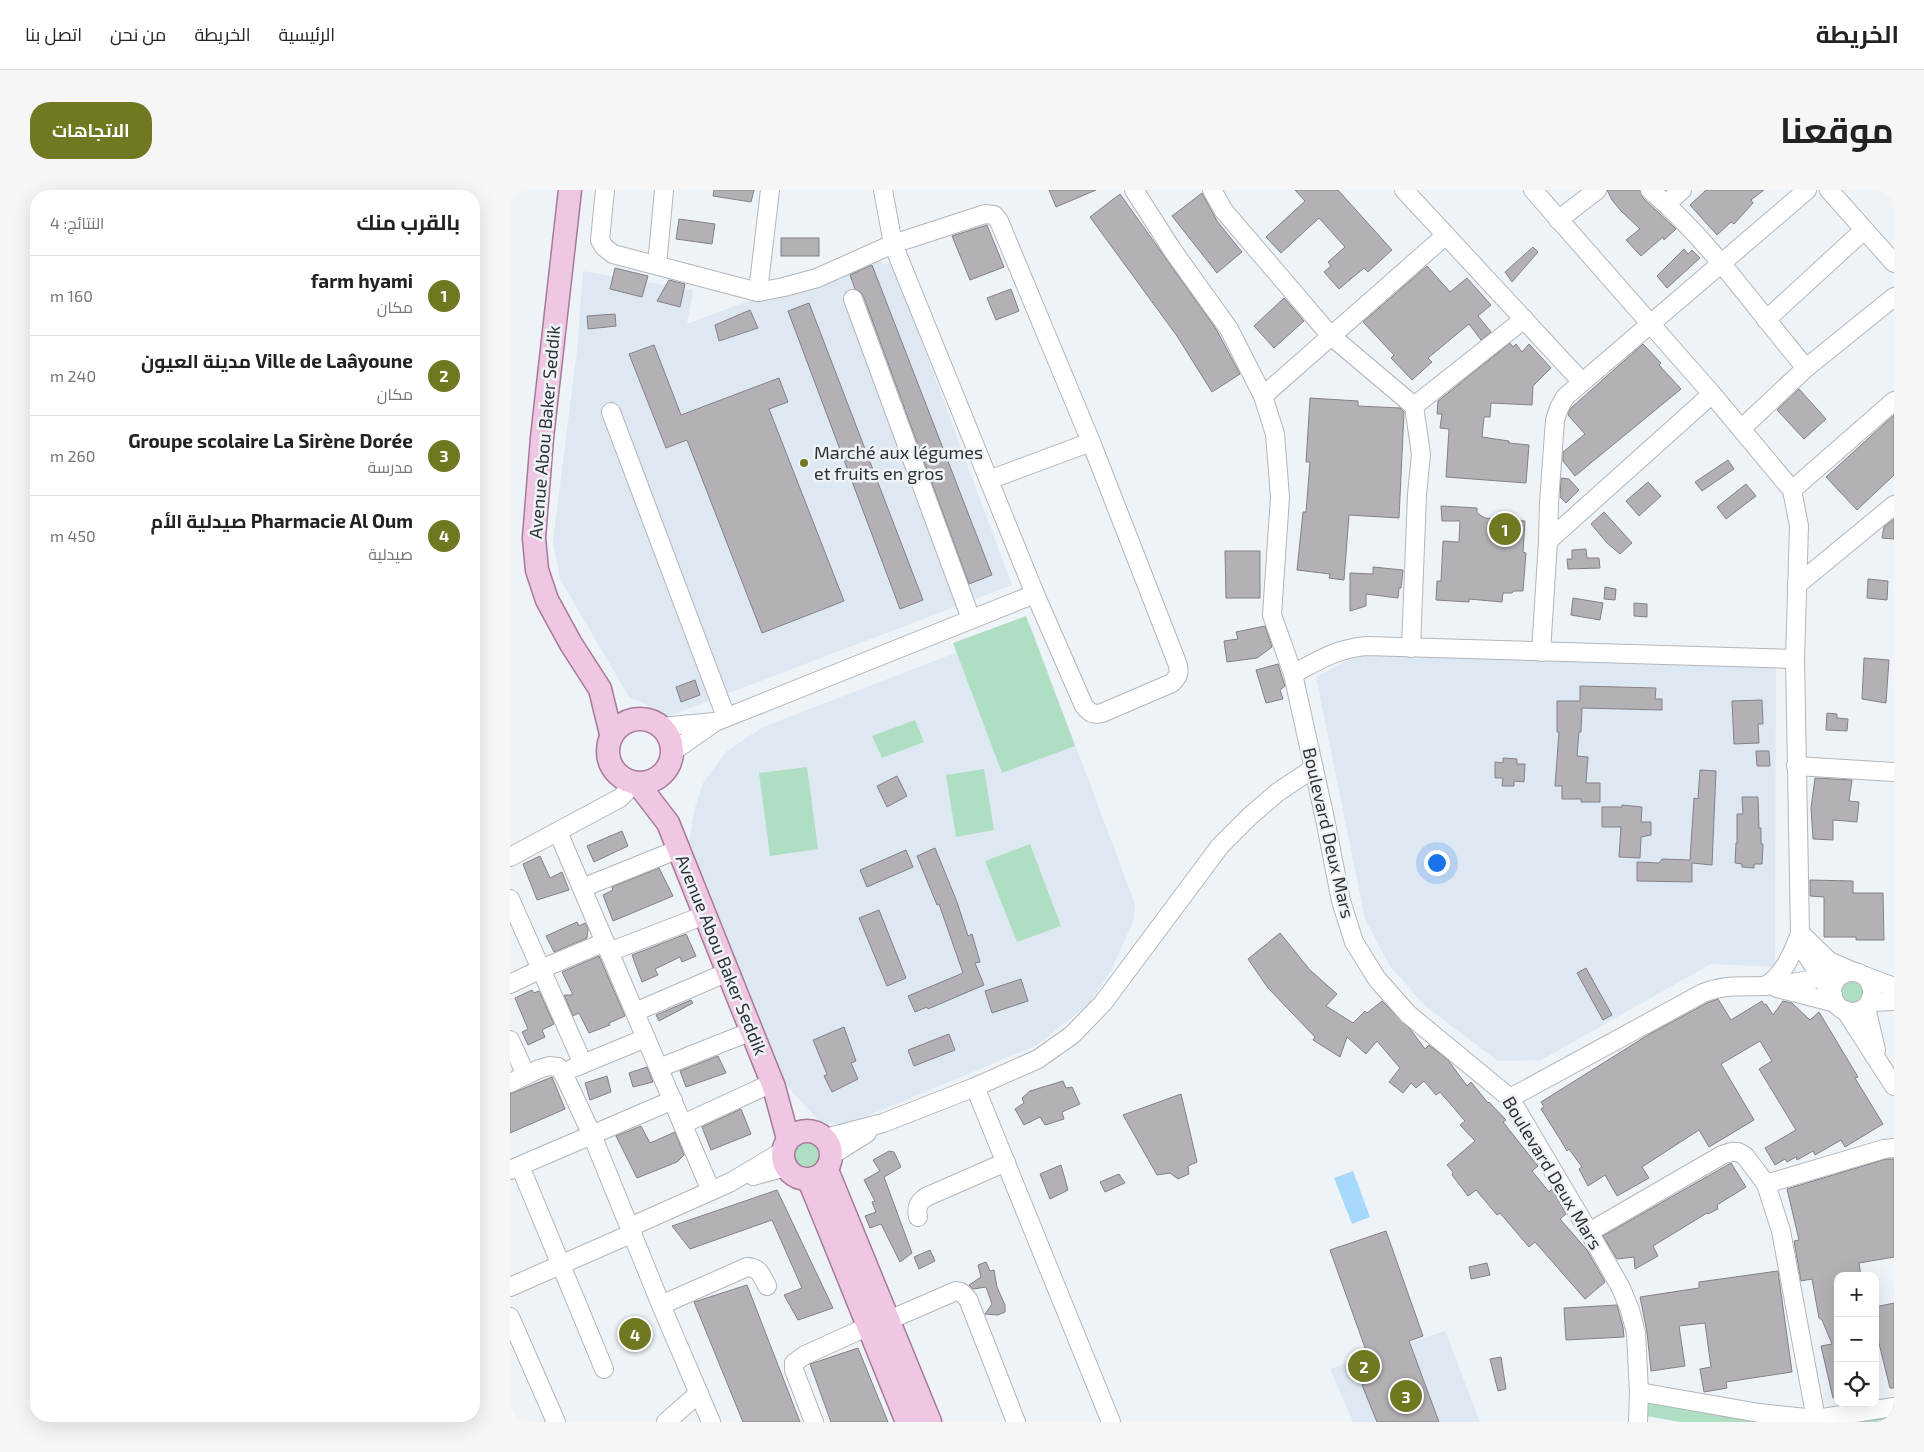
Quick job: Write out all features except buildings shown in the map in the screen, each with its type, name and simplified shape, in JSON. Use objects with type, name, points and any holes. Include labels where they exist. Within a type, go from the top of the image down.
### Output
[{"type":"main road","name":"Avenue Abou Baker Seddik","points":[[570,190],[542,438],[534,538],[536,570],[547,600],[571,644],[600,689],[612,734]]},
{"type":"main road","name":"Avenue Abou Baker Seddik","points":[[600,689],[651,722]]},
{"type":"main road","points":[[630,720],[651,722],[669,738],[672,752],[670,763],[664,773],[647,783],[633,783],[613,770],[607,753],[608,743],[612,734],[619,726],[630,720]]},
{"type":"main road","name":"Avenue Abou Baker Seddik","points":[[664,773],[668,823]]},
{"type":"main road","name":"Avenue Abou Baker Seddik","points":[[633,783],[668,823],[679,849],[773,1085],[786,1153]]},
{"type":"main road","name":"Avenue Abou Baker Seddik","points":[[773,1085],[821,1155],[879,1323],[907,1422]]},
{"type":"main road","points":[[800,1132],[821,1155],[800,1179],[792,1174],[786,1153],[800,1132]]},
{"type":"main road","name":"Avenue Abou Baker Seddik","points":[[879,1323],[930,1422]]},
{"type":"street","points":[[605,190],[600,240],[604,247],[612,254],[758,292],[817,278],[893,244],[985,214],[994,215],[999,221],[1091,442],[1176,660],[1179,669],[1178,677],[1172,683],[1095,715],[1089,713],[1084,706],[1035,594],[893,244],[883,190]]},
{"type":"street","points":[[657,265],[664,190]]},
{"type":"street","points":[[758,292],[770,190]]},
{"type":"street","name":"Boulevard Deux Mars","points":[[1134,190],[1173,252],[1229,329],[1263,396],[1274,434],[1279,480],[1272,616],[1293,674],[1341,900],[1354,942],[1376,979],[1408,1014],[1510,1098],[1589,1232],[1630,1310],[1636,1334],[1639,1392],[1638,1422]]},
{"type":"street","points":[[1212,190],[1224,211],[1330,335],[1414,406],[1421,454],[1417,495],[1411,648]]},
{"type":"street","points":[[1404,190],[1582,382]]},
{"type":"street","points":[[1533,190],[1650,326],[1712,394],[1792,490],[1799,526],[1795,660],[1800,934],[1804,951],[1894,1086]]},
{"type":"street","points":[[1558,220],[1597,190]]},
{"type":"street","points":[[1650,190],[1666,204],[1722,263],[1806,368]]},
{"type":"street","points":[[1666,204],[1682,190]]},
{"type":"street","points":[[1540,652],[1555,420],[1559,408],[1566,397],[1582,382],[1650,326],[1807,190]]},
{"type":"street","points":[[1829,190],[1894,263]]},
{"type":"street","points":[[1766,320],[1864,230]]},
{"type":"street","points":[[1263,396],[1330,335],[1446,235]]},
{"type":"street","points":[[1741,429],[1806,368],[1894,297]]},
{"type":"street","points":[[853,299],[971,619]]},
{"type":"street","points":[[1414,406],[1524,319]]},
{"type":"street","points":[[1548,541],[1712,394]]},
{"type":"street","points":[[1792,490],[1894,401]]},
{"type":"street","points":[[611,412],[720,719]]},
{"type":"street","points":[[989,480],[1091,442]]},
{"type":"street","points":[[1797,585],[1894,505]]},
{"type":"street","points":[[672,752],[720,719],[1035,594]]},
{"type":"street","points":[[1293,674],[1324,657],[1346,648],[1366,646],[1795,660]]},
{"type":"street","points":[[651,722],[720,719]]},
{"type":"street","points":[[1796,766],[1894,772]]},
{"type":"street","points":[[821,1155],[882,1123],[975,1087],[1038,1059],[1072,1035],[1103,1003],[1220,846],[1250,816],[1278,792],[1314,768]]},
{"type":"street","points":[[510,857],[620,798],[633,783]]},
{"type":"street","points":[[558,832],[712,1190]]},
{"type":"street","points":[[582,888],[679,849]]},
{"type":"street","points":[[510,899],[583,1064]]},
{"type":"street","points":[[510,984],[541,969],[705,915]]},
{"type":"street","points":[[1800,934],[1829,961],[1854,974],[1894,987]]},
{"type":"street","points":[[1764,986],[1777,977],[1784,967],[1792,955],[1800,934]]},
{"type":"street","points":[[635,1012],[728,972]]},
{"type":"street","points":[[1838,1003],[1833,985],[1839,977],[1854,974]]},
{"type":"street","points":[[1510,1098],[1702,993],[1728,986],[1764,986],[1854,974],[1873,991],[1868,1004],[1878,1060]]},
{"type":"street","points":[[1764,986],[1838,1003],[1856,1012],[1868,1004],[1894,1001]]},
{"type":"street","points":[[659,1068],[752,1031]]},
{"type":"street","points":[[563,1073],[646,1038]]},
{"type":"street","points":[[510,1040],[526,1075]]},
{"type":"street","points":[[510,1082],[549,1066],[558,1067],[563,1073],[592,1135],[711,1422]]},
{"type":"street","points":[[683,1124],[773,1085]]},
{"type":"street","points":[[975,1087],[1111,1422]]},
{"type":"street","points":[[604,1369],[560,1264],[515,1168],[673,1100]]},
{"type":"street","points":[[1766,1184],[1884,1149],[1894,1148]]},
{"type":"street","points":[[1589,1232],[1722,1155],[1738,1152],[1745,1156],[1766,1184],[1781,1230],[1816,1419]]},
{"type":"street","points":[[510,1287],[731,1182],[786,1153]]},
{"type":"street","points":[[918,1217],[916,1209],[919,1202],[926,1196],[1006,1162]]},
{"type":"street","points":[[661,1305],[747,1267],[754,1267],[758,1270],[767,1286]]},
{"type":"street","points":[[814,1422],[794,1370],[794,1363],[805,1354],[956,1291],[962,1292],[968,1299],[1016,1422]]},
{"type":"street","points":[[510,1317],[556,1422]]},
{"type":"street","points":[[1639,1392],[1759,1413],[1816,1419],[1894,1407]]},
{"type":"street","points":[[666,1422],[699,1393]]},
{"type":"shaded area","name":"Marché aux légumes et fruits en gros","points":[[878,252],[883,265],[892,262],[1012,585],[669,716],[629,697],[560,579],[553,541],[577,351],[583,271],[693,290],[687,324]]},
{"type":"shaded area","points":[[1030,624],[1135,904],[1134,919],[1112,969],[1089,1004],[1037,1045],[846,1125],[821,1123],[787,1086],[689,842],[694,811],[703,783],[727,751],[763,727]]},
{"type":"shaded area","points":[[1366,651],[1776,668],[1775,967],[1711,964],[1541,1060],[1498,1061],[1425,1006],[1389,965],[1365,919],[1316,677]]},
{"type":"shaded area","points":[[1445,1331],[1480,1422],[1353,1422],[1330,1369]]},
{"type":"green space","points":[[1026,616],[1075,746],[1002,773],[953,643]]},
{"type":"green space","points":[[915,720],[924,742],[882,758],[872,736]]},
{"type":"green space","points":[[807,767],[818,849],[770,856],[759,773]]},
{"type":"green space","points":[[984,769],[994,830],[956,837],[946,775]]},
{"type":"green space","points":[[1030,844],[1061,926],[1017,942],[985,861]]},
{"type":"green space","points":[[1853,978],[1863,982],[1867,992],[1863,1002],[1853,1006],[1843,1002],[1839,992],[1843,982]]},
{"type":"green space","points":[[805,1140],[815,1145],[820,1155],[815,1165],[805,1170],[795,1165],[790,1155],[795,1145]]},
{"type":"green space","points":[[1647,1401],[1789,1422],[1680,1422],[1647,1416]]},
{"type":"green space","points":[[1894,1410],[1894,1422],[1836,1422]]},
{"type":"water","points":[[1353,1171],[1370,1217],[1352,1224],[1334,1178]]},
{"type":"place","name":"Marché aux légumes et fruits en gros","points":[[804,463]]},
{"type":"place","name":"farm hyami","points":[[1505,529]]},
{"type":"place","name":"Pharmacie Al Oum صيدلية الأم","points":[[635,1334]]},
{"type":"place","name":"Ville de Laâyoune مدينة العيون","points":[[1364,1366]]},
{"type":"place","name":"Groupe scolaire La Sirène Dorée","points":[[1406,1396]]}]
